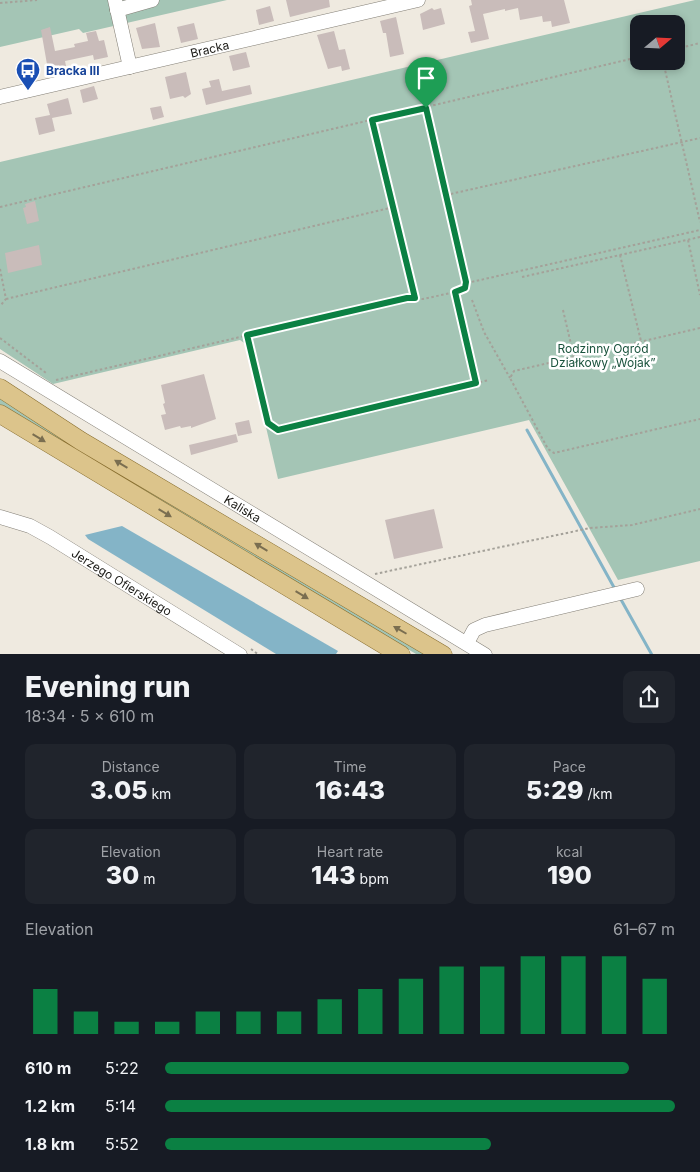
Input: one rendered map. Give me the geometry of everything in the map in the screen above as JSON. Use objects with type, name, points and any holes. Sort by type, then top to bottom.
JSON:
[{"type":"main road","name":"Kaliska","points":[[0,388],[74,436],[443,654]]},
{"type":"main road","points":[[0,414],[401,654]]},
{"type":"street","points":[[130,67],[116,5],[152,0]]},
{"type":"street","name":"Bracka","points":[[0,97],[418,0]]},
{"type":"street","name":"Kaliska","points":[[0,362],[485,654]]},
{"type":"street","name":"Jerzego Ofierskiego","points":[[0,517],[30,526],[50,537],[240,654]]},
{"type":"street","points":[[467,644],[474,630],[485,625],[637,589]]},
{"type":"path","points":[[0,3],[37,0]]},
{"type":"path","points":[[685,46],[700,43]]},
{"type":"path","points":[[0,207],[630,59]]},
{"type":"path","points":[[665,70],[700,222]]},
{"type":"path","points":[[54,380],[407,298],[423,299],[465,288],[466,282],[426,108]]},
{"type":"path","points":[[372,120],[415,298]]},
{"type":"path","points":[[446,196],[700,138]]},
{"type":"path","points":[[0,306],[6,299],[394,207]]},
{"type":"path","points":[[466,282],[700,230]]},
{"type":"path","points":[[522,278],[700,238]]},
{"type":"path","points":[[688,240],[700,295]]},
{"type":"path","points":[[620,255],[641,342]]},
{"type":"path","points":[[0,269],[6,299]]},
{"type":"path","points":[[455,292],[476,383]]},
{"type":"path","points":[[472,300],[484,332],[548,450],[554,453],[700,419]]},
{"type":"path","points":[[563,310],[574,356]]},
{"type":"path","points":[[510,378],[514,371],[700,328]]},
{"type":"path","points":[[247,335],[268,423],[278,430],[489,380]]},
{"type":"path","points":[[0,338],[47,374]]},
{"type":"path","points":[[358,577],[590,528],[632,525],[700,509]]},
{"type":"green space","points":[[0,0],[227,0],[83,33],[79,29],[0,47]]},
{"type":"green space","name":"Rodzinny Ogród Działkowy „Wojak”","points":[[700,0],[700,561],[618,580],[529,420],[278,479],[247,345],[240,340],[53,384],[0,349],[0,162],[630,15],[630,70],[685,70],[685,15],[631,15]]},
{"type":"green space","points":[[0,396],[431,654],[416,654],[0,405]]},
{"type":"water","points":[[122,526],[338,651],[336,654],[276,654],[88,539],[85,535]]},
{"type":"building","points":[[286,0],[329,0],[330,7],[290,17]]},
{"type":"building","points":[[471,0],[564,0],[570,23],[552,27],[551,21],[543,22],[542,16],[520,20],[518,8],[505,11],[505,9],[483,14],[489,39],[471,43],[468,32],[475,31],[469,6],[472,5]]},
{"type":"building","points":[[270,6],[274,21],[259,25],[256,10]]},
{"type":"building","points":[[432,8],[434,10],[441,8],[445,24],[423,30],[420,14]]},
{"type":"building","points":[[396,17],[404,54],[390,57],[386,33],[383,33],[380,21]]},
{"type":"building","points":[[155,23],[160,47],[142,49],[136,28]]},
{"type":"building","points":[[194,23],[198,39],[181,43],[177,27]]},
{"type":"building","points":[[50,27],[55,51],[75,47],[74,44],[88,41],[86,33],[96,31],[99,41],[104,40],[108,57],[94,60],[93,55],[65,61],[66,66],[48,70],[41,30]]},
{"type":"building","points":[[334,31],[339,50],[345,49],[350,69],[342,71],[341,66],[328,69],[317,35]]},
{"type":"building","points":[[246,52],[250,67],[233,71],[229,56]]},
{"type":"building","points":[[186,72],[191,94],[185,98],[183,96],[170,99],[165,77]]},
{"type":"building","points":[[219,79],[222,91],[250,85],[252,94],[206,105],[202,89],[211,87],[209,81]]},
{"type":"building","points":[[94,86],[98,99],[83,103],[80,90]]},
{"type":"building","points":[[68,98],[72,114],[52,118],[55,131],[39,135],[35,118],[50,115],[47,104]]},
{"type":"building","points":[[161,106],[164,117],[153,120],[150,108]]},
{"type":"building","points":[[35,201],[39,221],[27,224],[23,208],[26,207],[25,204]]},
{"type":"building","points":[[39,245],[42,265],[8,273],[5,253]]},
{"type":"building","points":[[204,374],[216,419],[191,428],[191,426],[181,428],[180,426],[165,430],[161,415],[166,414],[161,385]]},
{"type":"building","points":[[249,420],[252,433],[238,436],[235,423]]},
{"type":"building","points":[[236,434],[238,442],[191,455],[189,445]]},
{"type":"building","points":[[434,509],[443,548],[394,559],[385,520]]},
{"type":"waterway","points":[[527,430],[616,591]]},
{"type":"waterway","points":[[619,596],[651,654]]},
{"type":"place","name":"Bracka III","points":[[28,91]]},
{"type":"route","points":[[426,108],[466,282],[465,288],[460,292],[455,292],[476,383],[278,430],[268,423],[247,335],[407,298],[415,298],[372,120],[426,108]]}]
